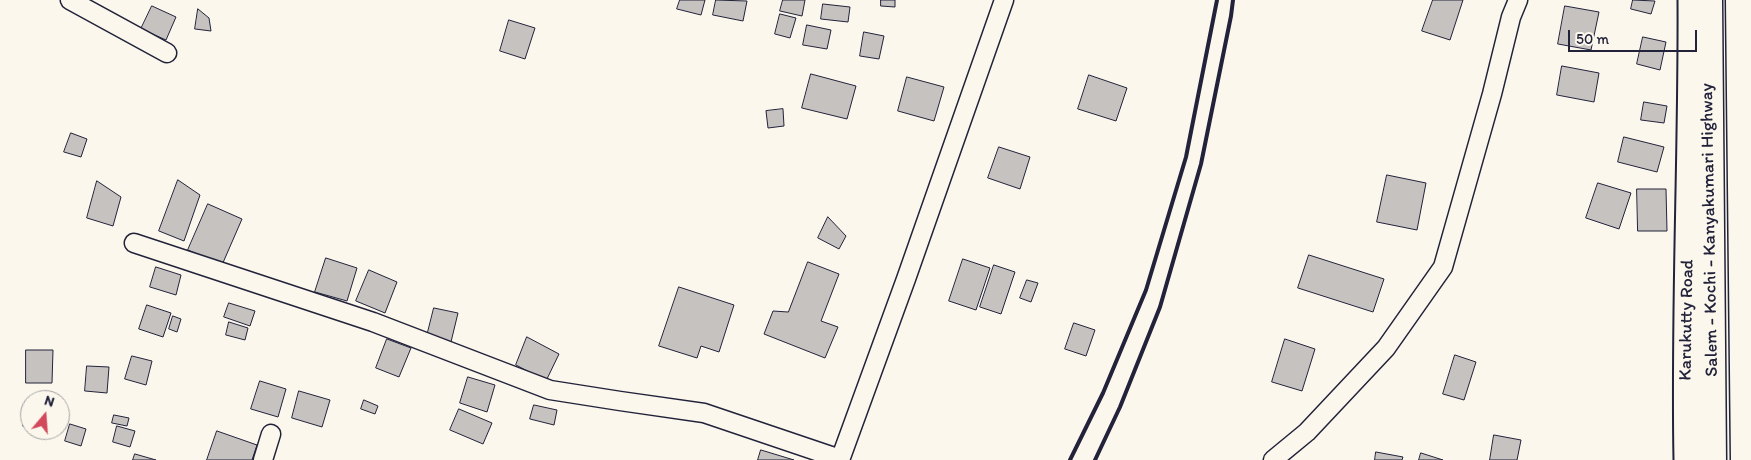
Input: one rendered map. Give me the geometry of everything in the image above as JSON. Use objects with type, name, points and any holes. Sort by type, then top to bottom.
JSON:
[{"type":"highway","name":"Salem - Kochi - Kanyakumari Highway","points":[[1708,0],[1712,460]]},
{"type":"highway","name":"Salem - Kochi - Kanyakumari Highway","points":[[1740,0],[1745,460]]},
{"type":"street","points":[[70,0],[167,53]]},
{"type":"street","points":[[134,243],[373,322],[550,390],[704,413],[840,459],[906,279],[1004,0]]},
{"type":"street","points":[[1273,460],[1307,432],[1386,348],[1442,267],[1492,94],[1511,17],[1518,0]]},
{"type":"street","name":"Karukutty Road","points":[[1687,460],[1686,332],[1691,0]]},
{"type":"street","points":[[263,460],[271,434]]},
{"type":"building","points":[[680,0],[705,0],[701,15],[677,9]]},
{"type":"building","points":[[716,0],[747,1],[743,21],[713,15]]},
{"type":"building","points":[[783,0],[805,0],[802,16],[780,11]]},
{"type":"building","points":[[881,0],[895,0],[895,7],[881,6]]},
{"type":"building","points":[[1433,0],[1463,0],[1450,40],[1422,31]]},
{"type":"building","points":[[1633,0],[1655,1],[1651,14],[1631,9]]},
{"type":"building","points":[[823,4],[850,7],[848,22],[821,19]]},
{"type":"building","points":[[152,6],[176,17],[166,40],[141,29]]},
{"type":"building","points":[[1565,6],[1599,12],[1591,50],[1558,44]]},
{"type":"building","points":[[198,9],[209,18],[211,31],[195,29]]},
{"type":"building","points":[[780,14],[796,18],[790,38],[775,34]]},
{"type":"building","points":[[509,20],[535,28],[525,59],[500,51]]},
{"type":"building","points":[[807,25],[831,30],[827,49],[803,45]]},
{"type":"building","points":[[864,32],[884,36],[879,59],[860,56]]},
{"type":"building","points":[[1643,37],[1666,42],[1660,70],[1637,64]]},
{"type":"building","points":[[1562,66],[1599,73],[1594,102],[1557,95]]},
{"type":"building","points":[[811,74],[856,86],[847,119],[802,108]]},
{"type":"building","points":[[1089,75],[1127,88],[1116,121],[1078,109]]},
{"type":"building","points":[[907,77],[944,87],[934,121],[898,111]]},
{"type":"building","points":[[1644,102],[1667,106],[1664,123],[1641,120]]},
{"type":"building","points":[[783,109],[784,126],[768,128],[766,111]]},
{"type":"building","points":[[71,133],[87,139],[81,157],[64,152]]},
{"type":"building","points":[[1624,137],[1664,147],[1657,172],[1618,162]]},
{"type":"building","points":[[999,147],[1030,157],[1020,189],[988,178]]},
{"type":"building","points":[[1387,175],[1426,183],[1417,230],[1377,222]]},
{"type":"building","points":[[178,180],[200,195],[184,241],[159,231]]},
{"type":"building","points":[[97,181],[121,197],[113,226],[87,218]]},
{"type":"building","points":[[1598,183],[1631,193],[1619,229],[1586,218]]},
{"type":"building","points":[[1637,189],[1666,189],[1667,231],[1638,231]]},
{"type":"building","points":[[208,204],[242,219],[222,265],[188,250]]},
{"type":"building","points":[[828,217],[846,236],[839,249],[818,238]]},
{"type":"building","points":[[1309,255],[1384,279],[1373,312],[1298,288]]},
{"type":"building","points":[[326,258],[357,268],[347,301],[315,292]]},
{"type":"building","points":[[963,259],[990,268],[976,310],[949,301]]},
{"type":"building","points":[[808,262],[839,274],[821,321],[838,327],[825,358],[764,334],[773,311],[788,312]]},
{"type":"building","points":[[994,265],[1015,272],[1001,314],[980,307]]},
{"type":"building","points":[[156,267],[181,275],[176,295],[150,287]]},
{"type":"building","points":[[369,270],[397,282],[385,313],[356,301]]},
{"type":"building","points":[[1027,280],[1038,283],[1031,302],[1020,298]]},
{"type":"building","points":[[679,287],[734,305],[719,352],[701,346],[697,358],[659,346]]},
{"type":"building","points":[[229,303],[255,311],[250,326],[224,317]]},
{"type":"building","points":[[147,305],[171,313],[163,337],[139,329]]},
{"type":"building","points":[[434,308],[458,313],[450,346],[426,340]]},
{"type":"building","points":[[173,316],[181,319],[177,332],[169,329]]},
{"type":"building","points":[[229,322],[248,328],[245,340],[226,335]]},
{"type":"building","points":[[1074,323],[1095,330],[1086,356],[1065,349]]},
{"type":"building","points":[[527,337],[559,354],[546,381],[516,365]]},
{"type":"building","points":[[387,339],[411,348],[399,377],[376,368]]},
{"type":"building","points":[[1285,339],[1315,349],[1302,391],[1272,382]]},
{"type":"building","points":[[26,350],[53,350],[52,383],[26,383]]},
{"type":"building","points":[[1455,355],[1476,362],[1464,400],[1443,394]]},
{"type":"building","points":[[132,356],[152,361],[146,385],[125,379]]},
{"type":"building","points":[[87,366],[109,367],[107,393],[85,391]]},
{"type":"building","points":[[468,377],[495,385],[487,412],[460,403]]},
{"type":"building","points":[[260,381],[286,389],[278,417],[251,409]]},
{"type":"building","points":[[299,391],[330,400],[322,427],[292,418]]},
{"type":"building","points":[[364,400],[378,406],[375,414],[361,409]]},
{"type":"building","points":[[534,405],[557,410],[554,425],[530,419]]},
{"type":"building","points":[[459,409],[492,423],[483,444],[450,430]]},
{"type":"building","points":[[114,415],[129,418],[127,426],[112,423]]},
{"type":"building","points":[[70,424],[86,429],[81,446],[65,441],[70,440]]},
{"type":"building","points":[[117,426],[135,431],[130,447],[113,442]]},
{"type":"building","points":[[217,431],[257,445],[252,460],[207,460]]},
{"type":"building","points":[[1494,435],[1521,440],[1517,460],[1490,460]]},
{"type":"building","points":[[761,450],[794,460],[758,460]]},
{"type":"building","points":[[1376,452],[1403,457],[1402,460],[1375,460]]},
{"type":"building","points":[[1421,453],[1443,460],[1419,460]]},
{"type":"building","points":[[135,454],[156,460],[133,460]]},
{"type":"railway","points":[[1070,460],[1103,393],[1146,290],[1186,157],[1217,0]]},
{"type":"railway","points":[[1095,460],[1120,407],[1160,307],[1201,164],[1233,0]]}]
